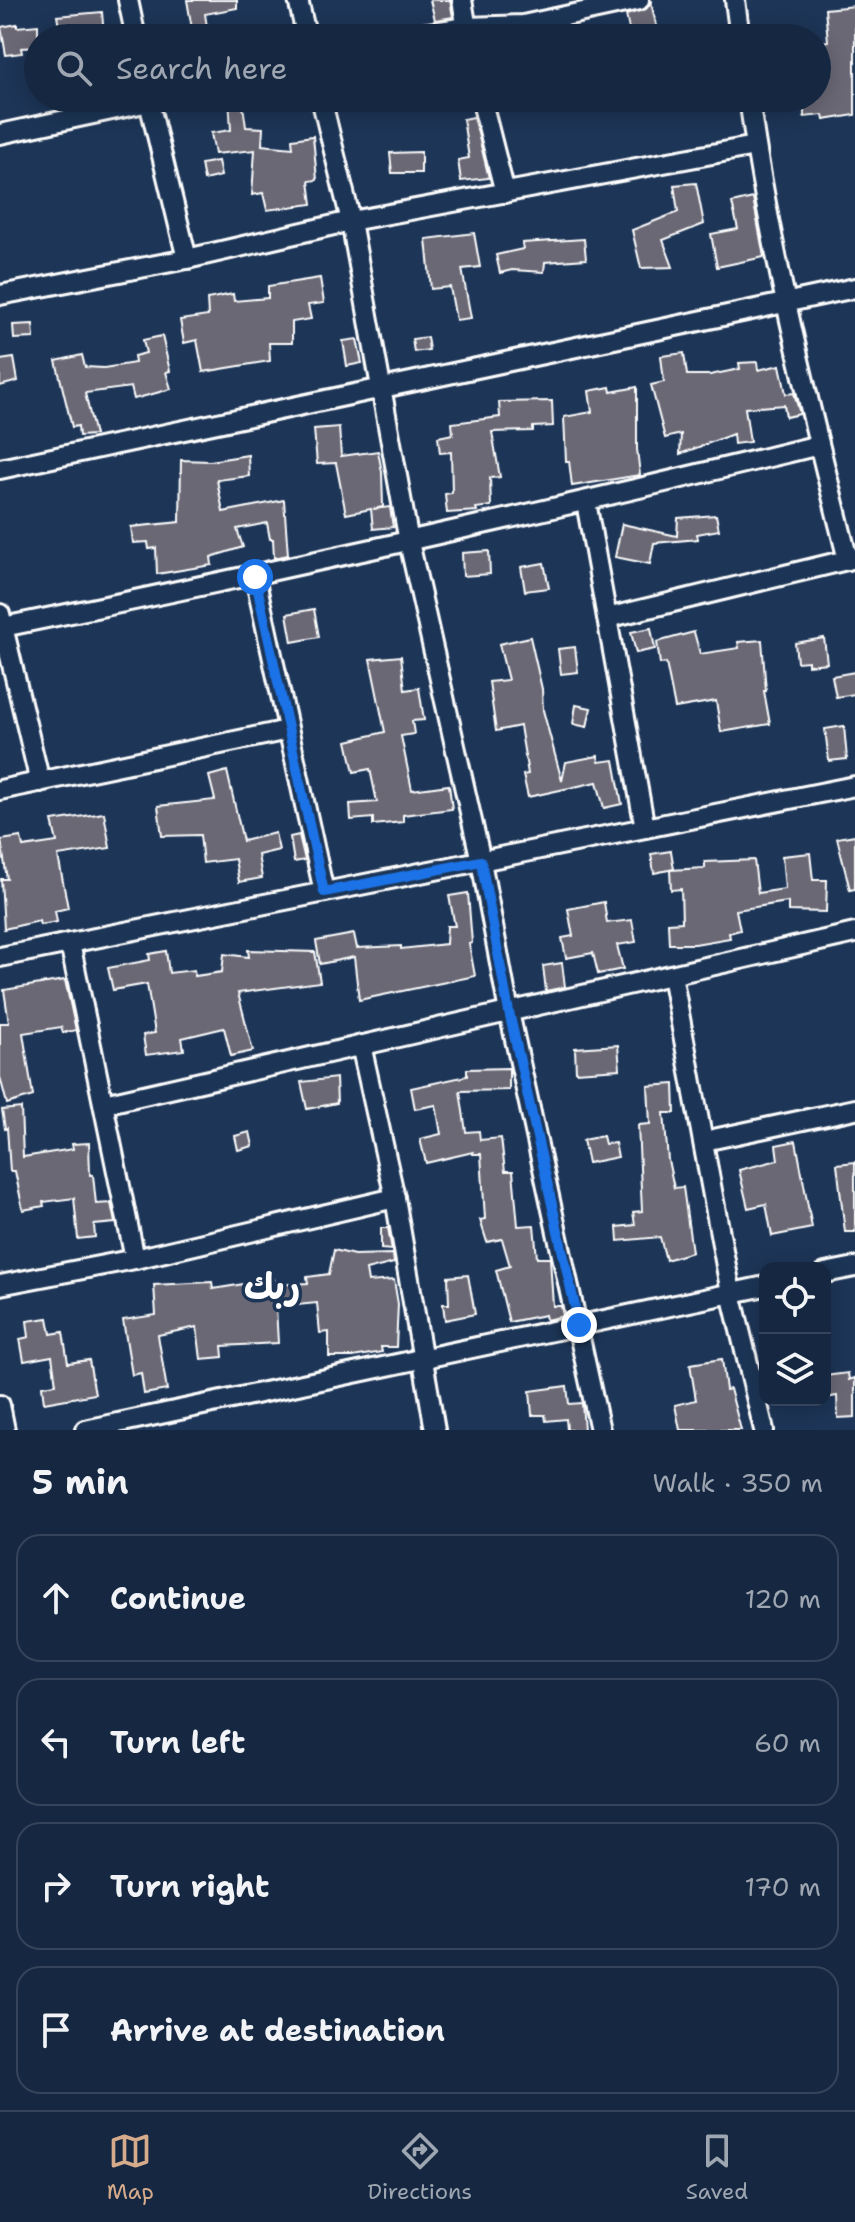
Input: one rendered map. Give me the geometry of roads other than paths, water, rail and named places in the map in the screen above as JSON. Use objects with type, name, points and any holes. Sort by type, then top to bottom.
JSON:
[{"type":"street","points":[[128,0],[133,24]]},
{"type":"street","points":[[298,0],[304,24]]},
{"type":"street","points":[[462,0],[466,24]]},
{"type":"street","points":[[528,24],[639,0]]},
{"type":"street","points":[[735,0],[738,24]]},
{"type":"street","points":[[0,132],[92,112]]},
{"type":"street","points":[[151,112],[187,259]]},
{"type":"street","points":[[324,112],[351,221],[409,542],[481,861],[509,1012],[600,1430]]},
{"type":"street","points":[[485,112],[505,193]]},
{"type":"street","points":[[607,618],[851,559],[819,445],[755,146],[751,112]]},
{"type":"street","points":[[0,295],[187,259],[351,221],[755,146]]},
{"type":"street","points":[[0,469],[855,288]]},
{"type":"street","points":[[40,782],[1,621],[255,577],[586,502],[819,445]]},
{"type":"street","points":[[586,502],[645,828]]},
{"type":"street","points":[[255,577],[324,892]]},
{"type":"street","points":[[0,790],[288,730]]},
{"type":"street","points":[[0,957],[855,786]]},
{"type":"street","points":[[104,1104],[855,933]]},
{"type":"street","points":[[70,943],[135,1259]]},
{"type":"street","points":[[672,975],[731,1293],[764,1430]]},
{"type":"street","points":[[361,1045],[395,1198],[435,1430]]},
{"type":"street","points":[[704,1141],[855,1109]]},
{"type":"street","points":[[0,1285],[135,1259],[395,1198]]},
{"type":"street","points":[[831,1272],[855,1267]]},
{"type":"street","points":[[85,1430],[759,1287]]},
{"type":"street","points":[[0,1405],[5,1430]]},
{"type":"district","name":"ربك","points":[[272,1286]]}]
